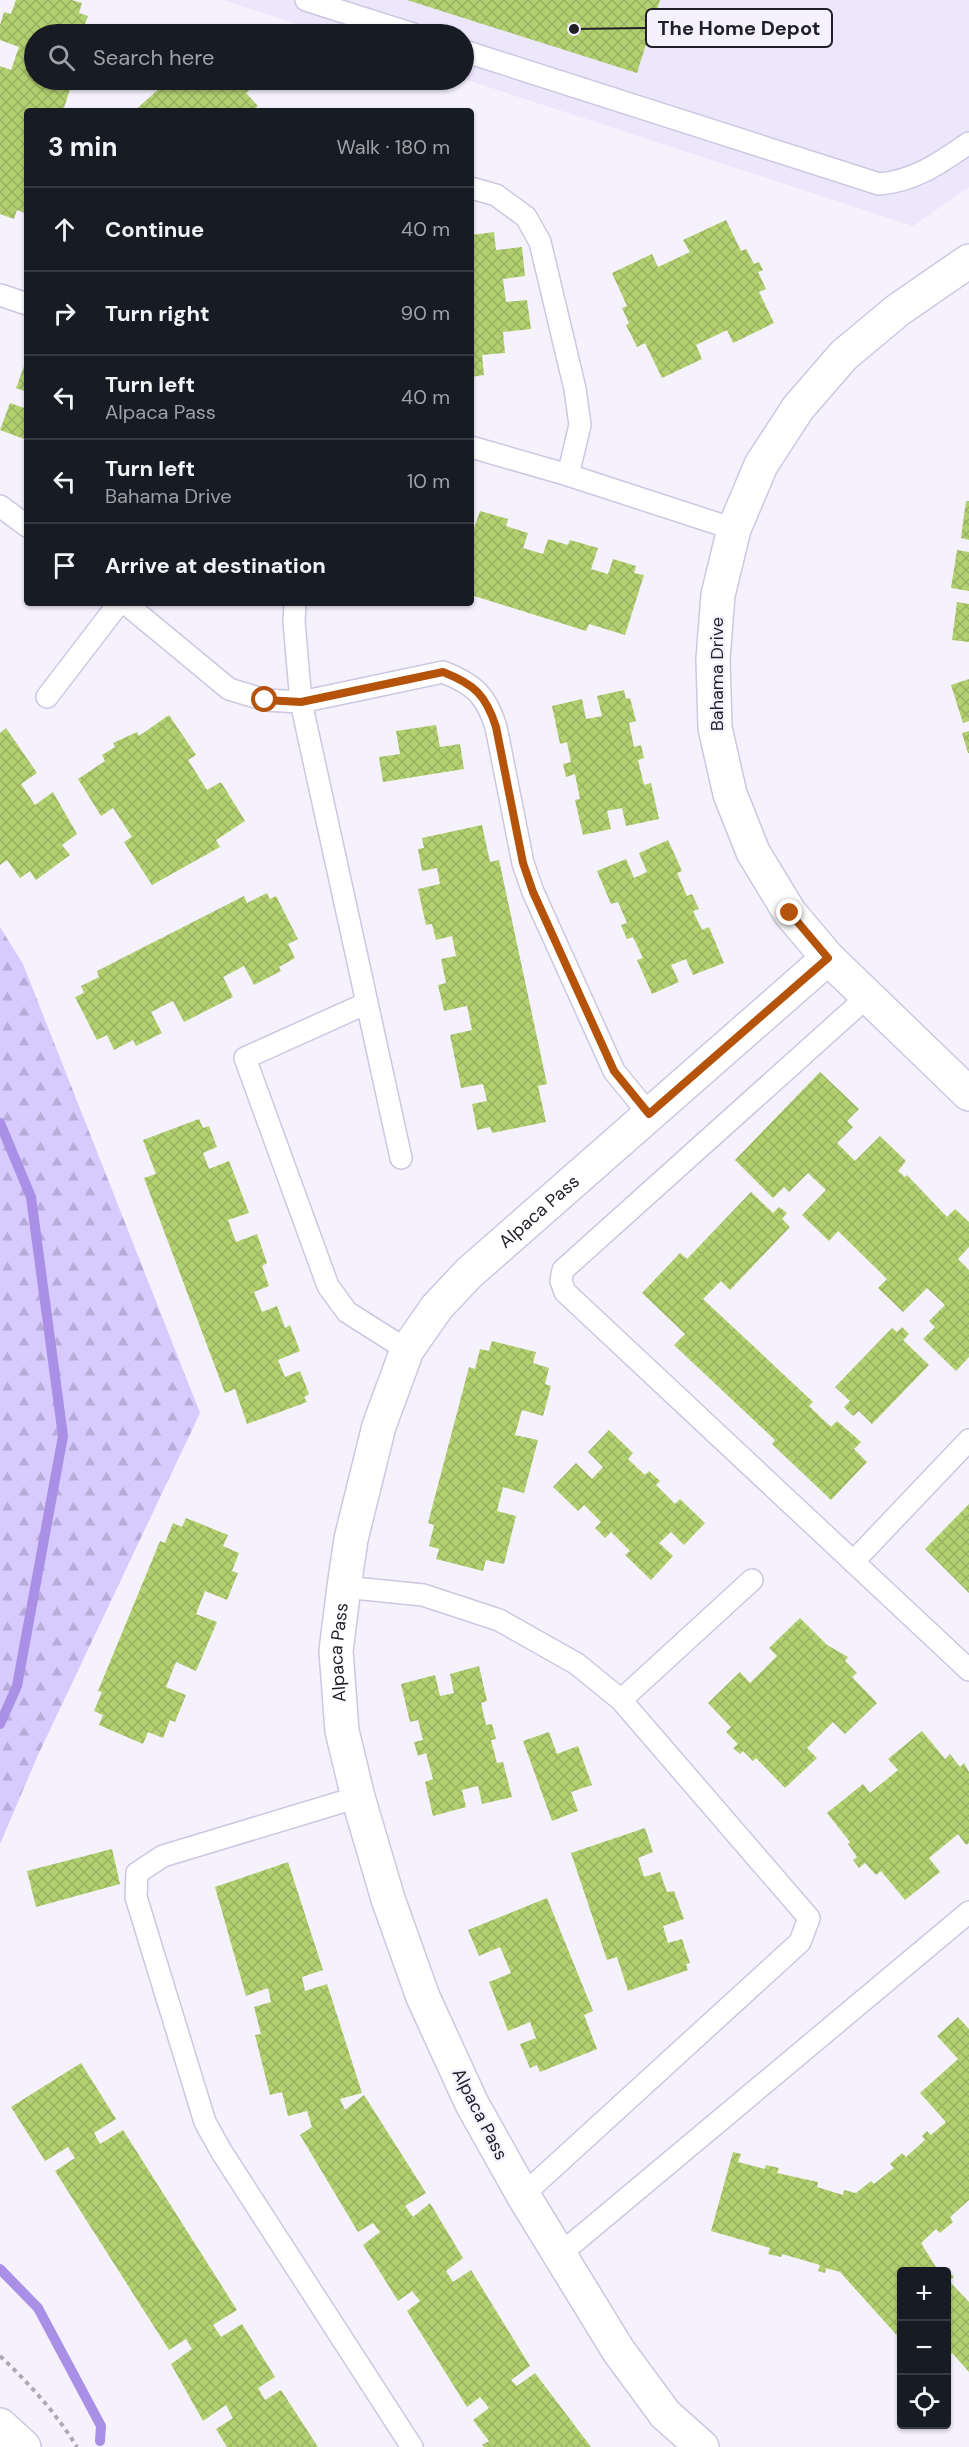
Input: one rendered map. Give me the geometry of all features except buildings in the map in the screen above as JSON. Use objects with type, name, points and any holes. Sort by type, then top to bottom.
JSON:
[{"type":"street","name":"Bahama Drive","points":[[969,261],[898,310],[844,355],[798,408],[761,465],[734,529],[718,595],[713,659],[715,728],[730,794],[753,852],[790,913],[828,958],[969,1094]]},
{"type":"street","name":"Alpaca Pass","points":[[702,2447],[665,2414],[618,2350],[523,2195],[472,2104],[423,1997],[388,1899],[358,1797],[342,1731],[336,1651],[351,1539],[379,1426],[406,1350],[437,1307],[469,1273],[828,958]]},
{"type":"street","points":[[0,2425],[24,2447]]},
{"type":"lane","points":[[306,0],[382,24]]},
{"type":"lane","points":[[474,54],[879,184],[897,182],[932,169],[969,143]]},
{"type":"lane","points":[[474,189],[496,195],[526,217],[540,242],[575,389],[580,425],[568,475]]},
{"type":"lane","points":[[0,295],[24,303]]},
{"type":"lane","points":[[474,448],[568,475],[734,529]]},
{"type":"lane","points":[[0,506],[24,524]]},
{"type":"lane","points":[[46,697],[117,606]]},
{"type":"lane","points":[[128,606],[229,689],[265,700],[301,702],[443,672],[465,681],[478,692],[491,710],[496,727],[523,863],[533,892],[614,1071],[649,1114]]},
{"type":"lane","points":[[295,606],[294,622],[301,702],[401,1158]]},
{"type":"lane","points":[[867,997],[563,1270],[561,1281],[565,1292],[969,1671]]},
{"type":"lane","points":[[368,1003],[246,1058],[328,1286],[346,1312],[406,1350]]},
{"type":"lane","points":[[853,1562],[969,1440]]},
{"type":"lane","points":[[621,1700],[752,1580]]},
{"type":"lane","points":[[344,1587],[423,1595],[499,1620],[577,1665],[621,1700],[809,1918],[800,1942],[523,2195]]},
{"type":"lane","points":[[358,1797],[163,1856],[137,1873],[136,1897],[204,2122],[412,2447]]},
{"type":"lane","points":[[559,2255],[969,1912]]},
{"type":"path","points":[[0,2356],[54,2414],[77,2447]]},
{"type":"shaded area","points":[[223,0],[969,0],[969,187],[913,226],[474,82],[474,24],[297,24]]},
{"type":"green space","points":[[0,927],[23,964],[200,1413],[38,1755],[0,1844]]},
{"type":"waterway","points":[[0,1123],[31,1197],[63,1436],[17,1686],[0,1724]]},
{"type":"waterway","points":[[0,2269],[38,2308],[101,2426],[100,2441]]},
{"type":"place","name":"The Home Depot","points":[[574,29]]},
{"type":"route","points":[[265,700],[301,702],[443,672],[465,681],[478,692],[491,710],[496,727],[523,863],[533,892],[614,1071],[649,1114],[828,958],[790,913]]}]
